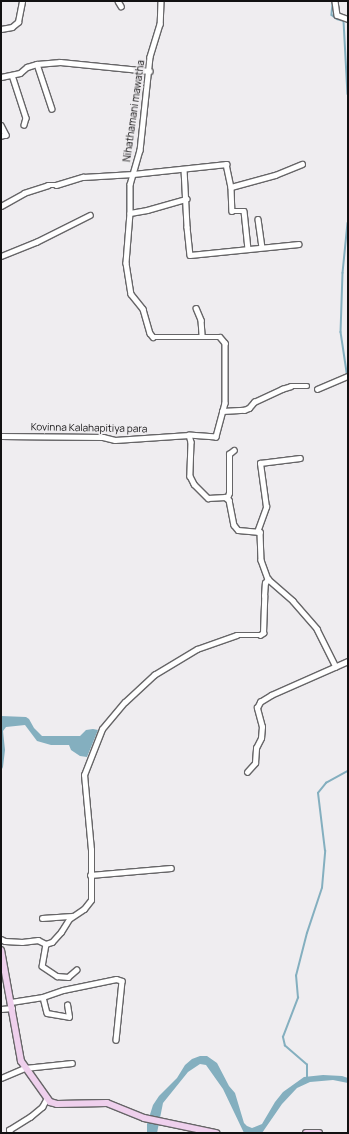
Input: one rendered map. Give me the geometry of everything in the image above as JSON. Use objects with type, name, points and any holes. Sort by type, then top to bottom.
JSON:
[{"type":"main road","points":[[1,950],[21,1061],[50,1102],[58,1104],[107,1103],[144,1118],[216,1133]]},
{"type":"main road","points":[[306,1133],[318,1133]]},
{"type":"street","points":[[1,29],[12,26],[18,22],[22,1]]},
{"type":"street","name":"Nihathamani mawatha","points":[[161,1],[159,31],[150,57],[150,71],[140,150],[130,184],[130,213],[126,263],[131,294],[143,309],[150,333],[153,337],[202,336],[220,338],[225,343],[226,386],[219,428]]},
{"type":"street","points":[[335,1],[337,14],[348,18]]},
{"type":"street","points":[[1,77],[20,73],[37,64],[60,62],[150,71]]},
{"type":"street","points":[[37,64],[52,109]]},
{"type":"street","points":[[12,75],[26,118],[24,125]]},
{"type":"street","points":[[1,125],[6,135],[2,136]]},
{"type":"street","points":[[1,206],[24,193],[48,185],[56,185],[83,177],[133,174],[226,164],[231,187],[232,211],[244,211],[248,249]]},
{"type":"street","points":[[231,187],[275,175],[302,164]]},
{"type":"street","points":[[184,169],[190,255],[298,244]]},
{"type":"street","points":[[130,213],[186,200]]},
{"type":"street","points":[[1,256],[36,242],[90,215]]},
{"type":"street","points":[[258,219],[262,247]]},
{"type":"street","points":[[196,308],[201,320],[202,336]]},
{"type":"street","points":[[317,389],[346,377]]},
{"type":"street","points":[[222,411],[244,410],[249,408],[254,402],[282,389],[291,386],[307,386]]},
{"type":"street","name":"Kovinna Kalahapitiya para","points":[[1,436],[103,437],[114,440],[189,435],[216,437],[219,428]]},
{"type":"street","points":[[189,435],[191,442],[190,476],[194,484],[208,498],[227,498]]},
{"type":"street","points":[[234,450],[229,454],[229,493],[227,498],[229,500],[234,525],[238,530],[260,532],[261,560],[268,579],[293,601],[317,629],[336,667]]},
{"type":"street","points":[[257,532],[266,507],[260,463],[300,458]]},
{"type":"street","points":[[1,938],[5,941],[22,942],[38,940],[46,944],[52,942],[61,932],[69,919],[84,909],[91,900],[91,850],[84,775],[102,729],[125,702],[154,675],[197,649],[237,635],[260,635],[263,633],[265,583],[268,579]]},
{"type":"street","points":[[247,772],[255,762],[256,748],[261,738],[262,727],[257,708],[260,702],[271,695],[348,661]]},
{"type":"street","points":[[90,875],[171,868]]},
{"type":"street","points":[[42,918],[74,916]]},
{"type":"street","points":[[46,944],[42,966],[57,976],[68,977],[76,970]]},
{"type":"street","points":[[1,1009],[63,990],[116,979],[122,981],[116,1040]]},
{"type":"street","points":[[43,997],[46,1013],[69,1017],[67,1005]]},
{"type":"street","points":[[1,1078],[25,1068],[72,1063]]},
{"type":"street","points":[[10,1133],[9,1130],[30,1117],[42,1106],[47,1098]]},
{"type":"water","points":[[1,716],[26,717],[42,736],[80,736],[86,730],[98,730],[87,757],[80,756],[71,750],[69,745],[51,745],[37,741],[25,725],[6,727],[3,731],[5,750],[3,767],[1,771]]},
{"type":"water","points":[[200,1056],[207,1056],[217,1063],[229,1086],[235,1093],[244,1123],[252,1128],[262,1124],[275,1102],[283,1092],[304,1077],[323,1075],[342,1076],[348,1078],[348,1083],[333,1080],[310,1082],[297,1088],[282,1104],[262,1133],[244,1133],[223,1089],[206,1065],[200,1064],[188,1072],[163,1103],[157,1133],[147,1133],[147,1124],[153,1105],[159,1096],[177,1078],[185,1065],[192,1059]]},
{"type":"waterway","points":[[333,3],[332,15],[337,19],[344,21],[348,94]]},
{"type":"waterway","points":[[348,223],[343,273],[341,332],[348,379]]},
{"type":"waterway","points":[[307,1078],[307,1065],[285,1046],[283,1037],[298,998],[296,976],[307,933],[322,888],[325,851],[318,793],[326,783],[348,771]]}]
